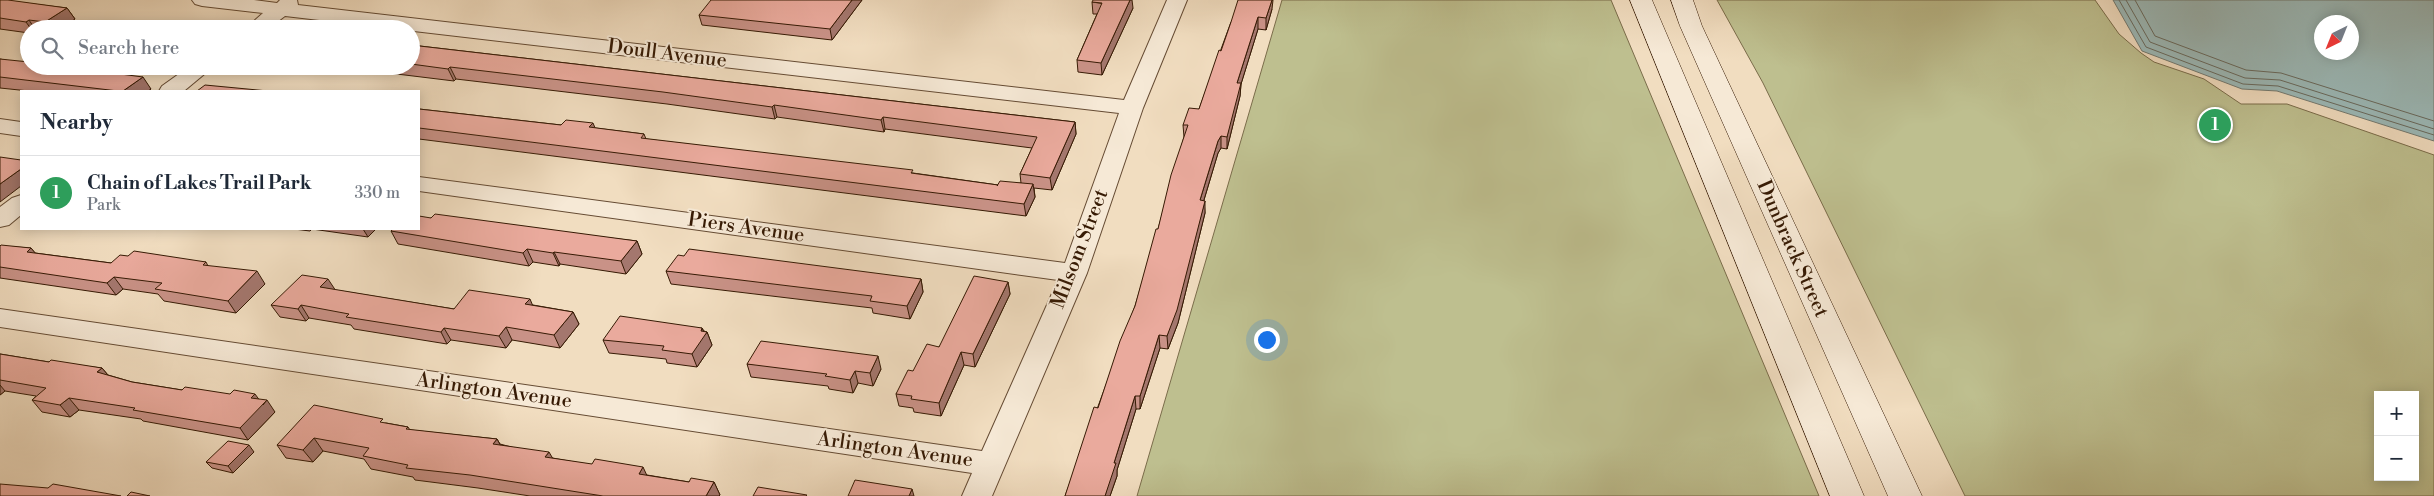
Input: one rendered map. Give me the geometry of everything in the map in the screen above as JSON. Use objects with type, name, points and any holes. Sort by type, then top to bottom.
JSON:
[{"type":"main road","points":[[1641,0],[1847,496]]},
{"type":"main road","name":"Dunbrack Street","points":[[1682,0],[1691,26],[1905,496]]},
{"type":"street","name":"Doull Avenue","points":[[202,0],[288,4],[418,20]]},
{"type":"street","name":"Milsom Street","points":[[976,496],[1074,273],[1132,108],[1177,0]]},
{"type":"street","points":[[267,20],[288,4]]},
{"type":"street","name":"Doull Avenue","points":[[420,20],[1132,108]]},
{"type":"street","points":[[171,90],[192,75]]},
{"type":"street","points":[[0,126],[20,129]]},
{"type":"street","name":"Piers Avenue","points":[[420,184],[1074,273]]},
{"type":"street","points":[[0,220],[20,204]]},
{"type":"street","name":"Arlington Avenue","points":[[0,318],[989,464]]},
{"type":"green space","points":[[1282,0],[1611,0],[1819,496],[1137,496]]},
{"type":"green space","points":[[1717,0],[2095,0],[2119,34],[2141,53],[2154,62],[2204,79],[2241,104],[2287,104],[2434,155],[2434,496],[1965,496],[1763,83]]},
{"type":"water","points":[[2113,0],[2434,0],[2434,141],[2277,91],[2242,89],[2142,51]]},
{"type":"building","points":[[0,0],[67,8],[48,20],[20,21],[0,18]]},
{"type":"building","points":[[711,0],[852,0],[830,29],[699,15]]},
{"type":"building","points":[[1093,0],[1130,0],[1101,63],[1077,60],[1102,3],[1092,2]]},
{"type":"building","points":[[1238,0],[1272,0],[1266,18],[1258,17],[1237,83],[1241,83],[1227,137],[1221,136],[1218,141],[1200,200],[1205,201],[1177,310],[1167,336],[1159,335],[1140,396],[1135,396],[1105,496],[1065,496],[1094,407],[1098,408],[1120,341],[1135,306],[1156,229],[1158,229],[1171,175],[1188,125],[1183,125],[1189,108],[1199,109]]},
{"type":"building","points":[[420,46],[1075,122],[1050,178],[1020,174],[1037,137],[883,117],[881,120],[774,105],[772,107],[450,67],[448,69],[420,65]]},
{"type":"building","points":[[0,59],[20,61],[20,75],[128,75],[143,77],[124,90],[110,90],[0,77]]},
{"type":"building","points":[[205,85],[258,90],[198,90]]},
{"type":"building","points":[[420,109],[561,125],[566,120],[593,123],[589,127],[644,134],[641,138],[913,170],[911,173],[998,185],[1000,181],[1033,184],[1024,204],[420,128]]},
{"type":"building","points":[[0,157],[20,160],[20,170],[0,184]]},
{"type":"building","points":[[435,214],[637,241],[621,261],[527,249],[523,253],[391,231],[420,230],[420,216],[431,218]]},
{"type":"building","points":[[1,245],[31,248],[27,252],[111,263],[120,255],[128,256],[134,251],[206,262],[203,265],[257,271],[228,301],[155,289],[162,283],[114,277],[107,283],[0,267]]},
{"type":"building","points":[[689,249],[921,279],[907,306],[870,301],[872,296],[666,271],[678,255],[684,256]]},
{"type":"building","points":[[302,275],[328,279],[320,287],[454,309],[469,290],[530,299],[525,304],[573,312],[554,335],[506,327],[499,336],[444,328],[441,332],[346,317],[349,314],[301,305],[298,309],[271,305]]},
{"type":"building","points":[[974,276],[1008,282],[973,354],[961,352],[939,403],[911,399],[912,396],[896,394],[908,370],[913,371],[927,344],[939,347]]},
{"type":"building","points":[[620,316],[702,328],[701,331],[707,332],[692,354],[662,350],[664,346],[603,340]]},
{"type":"building","points":[[761,341],[878,356],[870,373],[855,371],[850,380],[825,376],[827,374],[747,364]]},
{"type":"building","points":[[0,354],[102,368],[97,372],[132,382],[182,390],[185,387],[230,394],[234,390],[255,394],[251,398],[267,400],[240,428],[133,410],[135,408],[69,398],[60,405],[32,400],[46,388],[0,380]]},
{"type":"building","points":[[314,405],[383,419],[380,422],[408,427],[406,429],[497,439],[493,444],[549,452],[545,457],[592,464],[595,459],[643,467],[639,474],[689,482],[691,478],[714,482],[706,496],[603,496],[470,475],[406,468],[408,465],[363,456],[369,448],[314,438],[303,450],[277,445]]},
{"type":"building","points":[[228,441],[249,445],[228,466],[206,462]]},
{"type":"building","points":[[855,480],[912,489],[909,496],[848,496]]},
{"type":"building","points":[[0,484],[48,488],[53,484],[121,496],[0,496]]},
{"type":"building","points":[[758,487],[807,495],[753,496]]},
{"type":"building","points":[[131,492],[150,496],[127,496]]},
{"type":"place","name":"Chain of Lakes Trail Park","points":[[2215,125]]}]
